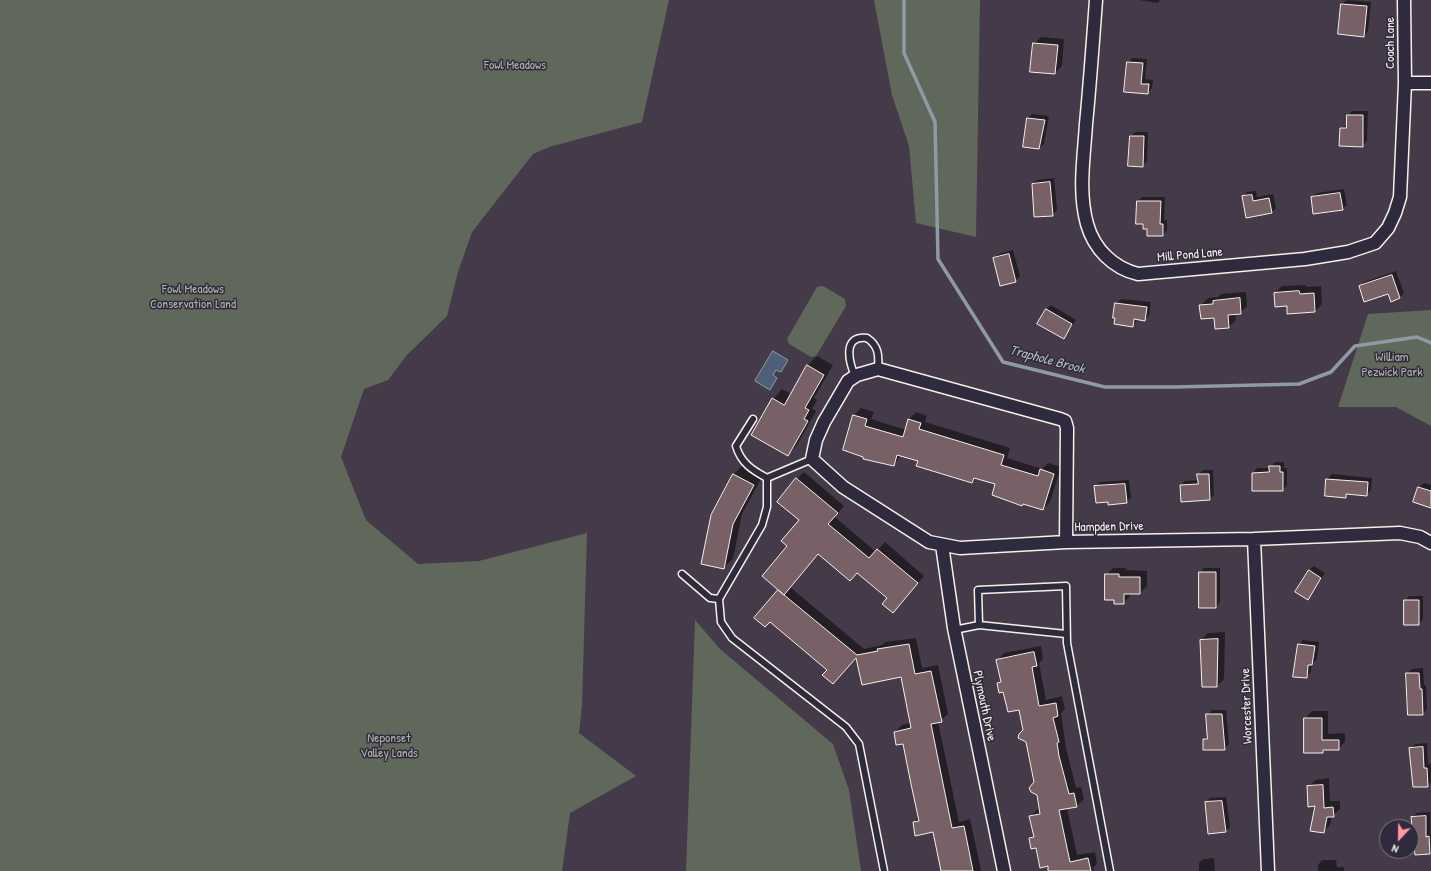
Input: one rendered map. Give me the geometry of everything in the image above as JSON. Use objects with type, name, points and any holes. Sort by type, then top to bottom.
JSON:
[{"type":"street","name":"Mill Pond Lane","points":[[1096,0],[1082,189],[1087,224],[1096,246],[1109,260],[1125,271],[1138,274],[1305,259],[1348,252],[1375,243],[1388,228],[1400,197],[1405,83]]},
{"type":"street","name":"Coach Lane","points":[[1404,0],[1405,83],[1431,83]]},
{"type":"street","points":[[812,459],[816,440],[824,422],[848,381],[855,376],[878,369],[1065,421],[1067,428],[1066,542]]},
{"type":"street","name":"Hampden Drive","points":[[812,459],[843,487],[929,542],[960,548],[1066,542],[1254,539],[1400,533],[1420,537],[1431,543]]},
{"type":"street","name":"Worcester Drive","points":[[1254,539],[1268,871]]},
{"type":"street","name":"Plymouth Drive","points":[[942,545],[954,630],[1004,871]]},
{"type":"lane","points":[[855,376],[851,368],[848,351],[850,346],[858,339],[867,338],[876,346],[879,360],[878,369]]},
{"type":"lane","points":[[753,419],[736,446],[740,457],[752,471],[767,478],[812,459]]},
{"type":"lane","points":[[767,478],[768,507],[762,525],[719,599],[721,622],[732,638],[846,727],[859,744],[884,871]]},
{"type":"lane","points":[[682,574],[710,598],[719,599]]},
{"type":"lane","points":[[979,625],[978,590],[1066,586],[1066,634],[1110,871]]},
{"type":"lane","points":[[954,630],[979,625],[1066,634]]},
{"type":"green space","name":"Fowl Meadows Conservation Land","points":[[0,0],[669,0],[642,122],[549,147],[533,154],[472,232],[458,272],[447,316],[407,355],[388,380],[364,389],[341,457],[366,520],[418,564],[479,561],[587,533],[582,705],[579,733],[636,776],[570,813],[562,871],[0,871]]},
{"type":"green space","points":[[874,0],[980,0],[976,237],[916,223],[909,146],[892,95]]},
{"type":"green space","points":[[823,286],[845,299],[846,306],[816,356],[811,357],[789,344],[787,339],[817,287]]},
{"type":"green space","name":"William Pezwick Park","points":[[1431,310],[1431,426],[1396,407],[1338,407],[1368,314]]},
{"type":"green space","points":[[695,620],[720,649],[833,744],[849,790],[861,871],[686,871]]},
{"type":"water","points":[[773,351],[788,360],[781,372],[776,370],[773,375],[777,378],[770,390],[755,381]]},
{"type":"building","points":[[1341,4],[1367,6],[1364,37],[1338,34]]},
{"type":"building","points":[[1033,43],[1058,45],[1055,74],[1030,72]]},
{"type":"building","points":[[1127,62],[1143,63],[1141,84],[1149,84],[1148,94],[1124,92]]},
{"type":"building","points":[[1347,115],[1363,115],[1363,147],[1339,146],[1340,128],[1346,128]]},
{"type":"building","points":[[1027,118],[1045,120],[1039,149],[1023,147]]},
{"type":"building","points":[[1130,136],[1144,136],[1143,167],[1128,166]]},
{"type":"building","points":[[1050,182],[1053,216],[1034,217],[1032,184]]},
{"type":"building","points":[[1340,193],[1343,210],[1313,214],[1311,197]]},
{"type":"building","points":[[1252,195],[1253,201],[1269,198],[1272,213],[1246,218],[1242,196]]},
{"type":"building","points":[[1137,201],[1161,201],[1160,224],[1163,224],[1163,236],[1147,236],[1147,229],[1143,229],[1143,224],[1136,224]]},
{"type":"building","points":[[1009,254],[1016,282],[1000,286],[993,258]]},
{"type":"building","points":[[1392,275],[1400,298],[1391,302],[1388,294],[1364,302],[1359,286]]},
{"type":"building","points":[[1299,291],[1300,294],[1314,293],[1315,312],[1287,314],[1287,306],[1275,307],[1274,293]]},
{"type":"building","points":[[1240,298],[1241,314],[1228,315],[1229,328],[1215,329],[1214,318],[1201,319],[1199,305],[1213,304],[1213,301]]},
{"type":"building","points":[[1115,303],[1147,307],[1145,321],[1134,319],[1133,327],[1114,324],[1115,318],[1113,318]]},
{"type":"building","points":[[1046,309],[1072,324],[1064,339],[1037,324]]},
{"type":"building","points":[[807,365],[824,375],[805,408],[809,410],[804,419],[808,421],[788,456],[751,435],[772,398],[784,405]]},
{"type":"building","points":[[853,415],[867,419],[865,426],[903,437],[908,419],[921,423],[919,429],[1004,455],[1001,465],[1038,476],[1040,469],[1054,474],[1043,510],[1023,504],[1022,506],[992,495],[995,484],[974,478],[972,483],[916,466],[918,461],[897,455],[894,466],[863,459],[863,457],[843,450]]},
{"type":"building","points":[[1269,466],[1280,466],[1280,472],[1283,472],[1283,491],[1252,491],[1252,473],[1269,472]]},
{"type":"building","points":[[733,474],[754,485],[733,524],[724,569],[701,564],[711,515]]},
{"type":"building","points":[[1197,474],[1209,474],[1210,500],[1181,502],[1180,485],[1198,484]]},
{"type":"building","points":[[796,478],[838,513],[828,524],[869,558],[877,549],[918,583],[893,613],[882,604],[887,598],[857,573],[850,581],[818,554],[784,595],[762,576],[787,546],[781,541],[799,520],[777,502]]},
{"type":"building","points":[[1326,479],[1368,482],[1367,496],[1346,494],[1346,498],[1325,496]]},
{"type":"building","points":[[1125,484],[1127,503],[1108,505],[1108,502],[1096,503],[1094,486]]},
{"type":"building","points":[[1418,487],[1431,491],[1431,508],[1413,502]]},
{"type":"building","points":[[1309,570],[1321,578],[1308,600],[1295,592]]},
{"type":"building","points":[[1199,572],[1216,572],[1216,608],[1199,608]]},
{"type":"building","points":[[1105,574],[1119,574],[1119,577],[1140,577],[1140,594],[1124,594],[1124,604],[1114,604],[1114,600],[1105,600]]},
{"type":"building","points":[[778,590],[857,655],[878,651],[877,649],[909,644],[915,674],[931,671],[942,722],[931,724],[952,828],[964,826],[973,871],[941,871],[933,832],[915,836],[913,822],[919,821],[903,744],[896,745],[894,732],[911,728],[901,677],[862,685],[856,658],[833,684],[822,675],[827,670],[770,622],[765,627],[754,618]]},
{"type":"building","points":[[1404,600],[1419,600],[1419,625],[1404,625]]},
{"type":"building","points":[[1218,639],[1217,687],[1202,687],[1200,640]]},
{"type":"building","points":[[1298,644],[1315,646],[1312,665],[1308,665],[1307,678],[1293,677]]},
{"type":"building","points":[[1034,652],[1037,666],[1032,667],[1039,706],[1056,703],[1058,716],[1053,718],[1059,742],[1057,743],[1059,756],[1069,794],[1074,793],[1077,807],[1059,810],[1070,862],[1088,858],[1091,871],[1048,871],[1048,866],[1040,868],[1036,848],[1031,849],[1029,838],[1034,837],[1029,816],[1040,814],[1037,795],[1031,792],[1029,788],[1034,782],[1026,742],[1018,738],[1019,734],[1023,730],[1019,710],[1008,712],[1003,692],[999,693],[997,683],[1001,682],[996,660]]},
{"type":"building","points":[[1406,673],[1419,673],[1420,689],[1422,689],[1423,715],[1408,715]]},
{"type":"building","points":[[1206,714],[1222,714],[1225,750],[1203,750],[1203,739],[1207,739]]},
{"type":"building","points":[[1304,718],[1322,718],[1322,740],[1339,740],[1339,750],[1323,750],[1323,753],[1304,753]]},
{"type":"building","points":[[1423,747],[1424,768],[1427,768],[1428,787],[1413,787],[1409,748]]},
{"type":"building","points":[[1323,785],[1324,808],[1333,807],[1334,817],[1327,817],[1324,833],[1310,831],[1315,806],[1308,807],[1307,786]]},
{"type":"building","points":[[1222,801],[1226,832],[1208,834],[1205,802]]},
{"type":"building","points":[[1426,816],[1426,837],[1429,836],[1430,854],[1419,855],[1419,819],[1411,819],[1411,817]]},
{"type":"waterway","name":"Traphole Brook","points":[[904,0],[904,53],[935,122],[938,259],[1003,362],[1105,387],[1299,384],[1331,372],[1355,346],[1417,337],[1431,343]]},
{"type":"park label","name":"Fowl Meadows","points":[[515,66]]},
{"type":"park label","name":"Neponset Valley Lands","points":[[389,746]]}]
